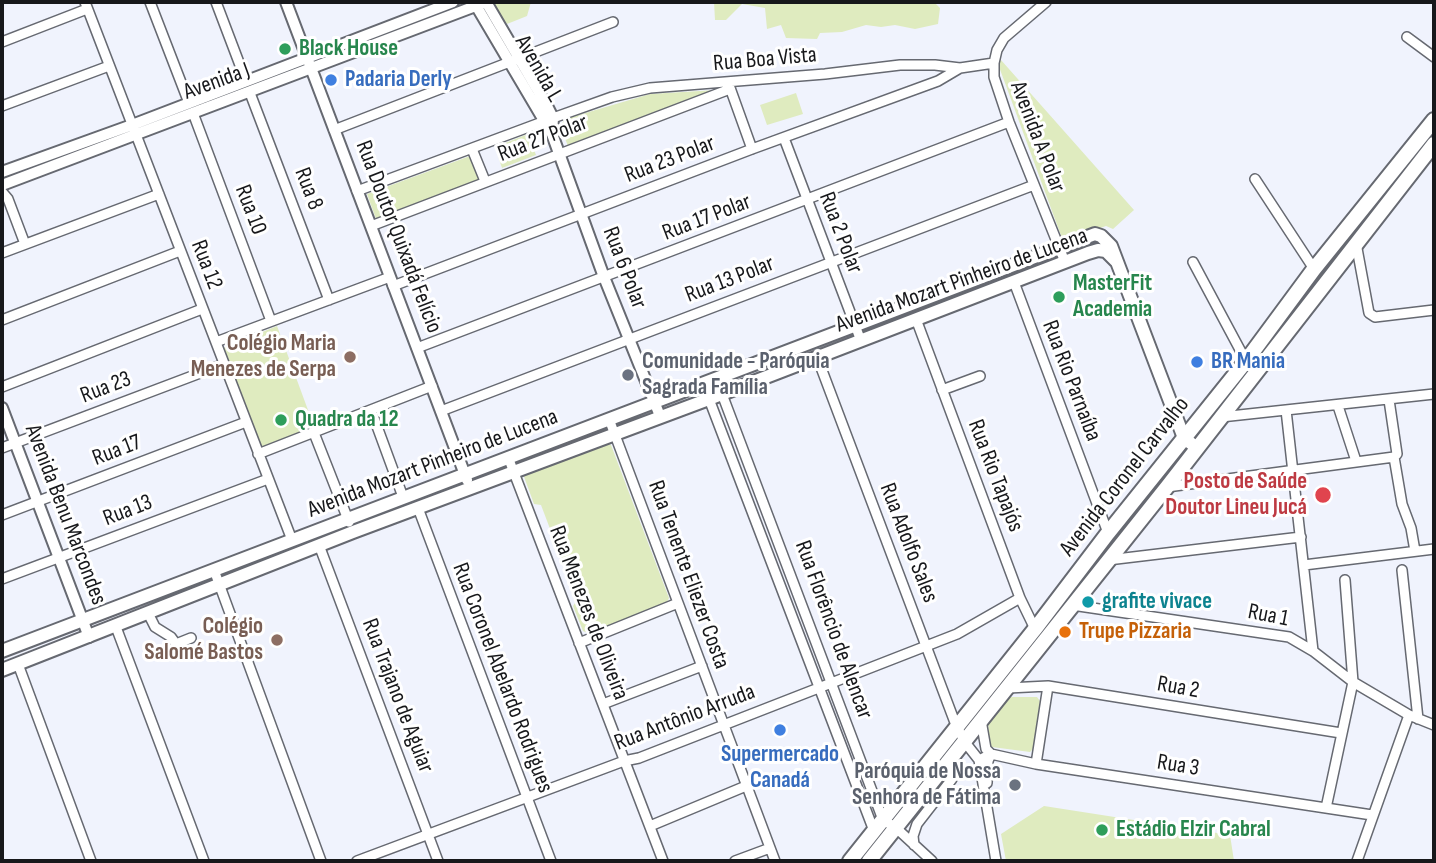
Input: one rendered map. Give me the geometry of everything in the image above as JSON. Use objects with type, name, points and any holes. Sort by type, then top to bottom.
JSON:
[{"type":"main road","name":"Avenida Coronel Carvalho","points":[[850,861],[953,755],[1167,487],[1220,417],[1314,269],[1434,120]]},
{"type":"main road","name":"Avenida Coronel Carvalho","points":[[869,861],[884,826],[957,727],[1108,533],[1184,438],[1251,366],[1356,243],[1434,144]]},
{"type":"main road","name":"Avenida Mozart Pinheiro de Lucena","points":[[2,650],[1095,234],[1111,246],[1118,263]]},
{"type":"main road","name":"Avenida Mozart Pinheiro de Lucena","points":[[2,670],[319,545],[1065,262],[1098,250],[1106,251],[1118,263]]},
{"type":"main road","points":[[1118,263],[1184,438],[1196,448]]},
{"type":"street","name":"Rua 10","points":[[150,2],[271,321]]},
{"type":"street","name":"Rua 8","points":[[216,2],[329,300]]},
{"type":"street","name":"Rua Doutor Quixadá Felício","points":[[286,2],[470,488]]},
{"type":"street","name":"Avenida J","points":[[309,64],[453,2]]},
{"type":"street","name":"Avenida A Polar","points":[[1046,2],[1004,38],[994,63],[996,86],[1065,262]]},
{"type":"street","name":"Avenida J","points":[[2,185],[191,108],[481,3]]},
{"type":"street","name":"Avenida L","points":[[481,3],[548,119]]},
{"type":"street","points":[[2,42],[86,5]]},
{"type":"street","name":"Rua 12","points":[[86,5],[292,540]]},
{"type":"street","points":[[334,130],[613,22]]},
{"type":"street","points":[[1407,37],[1434,57]]},
{"type":"street","name":"Rua Boa Vista","points":[[358,191],[548,119],[612,97],[650,88],[729,86],[900,65],[960,68],[994,63]]},
{"type":"street","points":[[2,107],[109,66]]},
{"type":"street","name":"Rua 23 Polar","points":[[216,342],[329,300],[581,216],[752,149],[939,81],[960,68]]},
{"type":"street","points":[[729,86],[752,149]]},
{"type":"street","name":"Rua 27 Polar","points":[[371,226],[729,86]]},
{"type":"street","name":"Rua 6 Polar","points":[[548,119],[604,277],[660,416]]},
{"type":"street","name":"Rua 17 Polar","points":[[417,348],[1009,122]]},
{"type":"street","name":"Avenida J","points":[[2,172],[134,130]]},
{"type":"street","name":"Rua 2 Polar","points":[[784,138],[861,341]]},
{"type":"street","points":[[472,149],[485,181]]},
{"type":"street","points":[[1255,179],[1314,269]]},
{"type":"street","name":"Rua 13 Polar","points":[[441,411],[1034,184]]},
{"type":"street","points":[[2,192],[8,199],[25,244]]},
{"type":"street","points":[[2,253],[159,194]]},
{"type":"street","points":[[1356,243],[1369,313],[1375,317],[1434,310]]},
{"type":"street","points":[[2,320],[180,251]]},
{"type":"street","points":[[1193,262],[1251,366]]},
{"type":"street","name":"Rua Rio Parnaíba","points":[[1014,282],[1108,533]]},
{"type":"street","points":[[2,387],[202,309]]},
{"type":"street","name":"Rua Rio Tapajós","points":[[916,320],[1020,598],[1042,644]]},
{"type":"street","name":"Rua Adolfo Sales","points":[[817,357],[957,727],[979,760]]},
{"type":"street","name":"Rua 23","points":[[2,448],[224,364]]},
{"type":"street","points":[[942,390],[980,376]]},
{"type":"street","points":[[258,454],[432,386]]},
{"type":"street","name":"Rua Florêncio de Alencar","points":[[722,394],[884,826]]},
{"type":"street","points":[[1220,417],[1434,394]]},
{"type":"street","name":"Rua Florêncio de Alencar","points":[[709,399],[820,688],[884,826],[914,845],[932,861]]},
{"type":"street","points":[[1389,400],[1397,454],[1394,457],[1402,503],[1411,527],[1415,551]]},
{"type":"street","points":[[1338,406],[1356,461]]},
{"type":"street","name":"Avenida Benu Marcondes","points":[[2,408],[89,637]]},
{"type":"street","points":[[371,410],[403,497]]},
{"type":"street","points":[[1286,410],[1313,651]]},
{"type":"street","name":"Rua Tenente Eliezer Costa","points":[[609,419],[775,861]]},
{"type":"street","name":"Rua 17","points":[[2,516],[246,422]]},
{"type":"street","points":[[314,433],[353,532]]},
{"type":"street","name":"Rua Menezes de Oliveira","points":[[508,457],[663,861]]},
{"type":"street","points":[[1167,487],[1394,457]]},
{"type":"street","name":"Rua 13","points":[[2,579],[268,479]]},
{"type":"street","name":"Rua Coronel Abelardo Rodrigues","points":[[418,508],[551,861]]},
{"type":"street","points":[[1108,560],[1301,537]]},
{"type":"street","name":"Rua Trajano de Aguiar","points":[[319,545],[438,861]]},
{"type":"street","points":[[1304,565],[1434,549]]},
{"type":"street","points":[[1357,861],[1414,717],[1402,569]]},
{"type":"street","points":[[214,570],[321,861]]},
{"type":"street","points":[[1326,808],[1353,682],[1345,580]]},
{"type":"street","name":"Rua Antônio Arruda","points":[[357,861],[624,761],[639,758],[957,634],[1020,598]]},
{"type":"street","points":[[579,643],[678,603]]},
{"type":"street","name":"Rua 1","points":[[1072,605],[1289,637],[1313,651],[1353,682],[1414,717],[1434,725]]},
{"type":"street","points":[[148,613],[155,627],[172,637],[176,644],[191,638]]},
{"type":"street","points":[[116,627],[204,861]]},
{"type":"street","points":[[18,664],[91,861]]},
{"type":"street","points":[[603,704],[702,666]]},
{"type":"street","points":[[1036,764],[1048,686]]},
{"type":"street","name":"Rua 2","points":[[1007,688],[1048,686],[1341,733]]},
{"type":"street","points":[[981,720],[986,749],[991,754]]},
{"type":"street","points":[[991,754],[979,760],[996,861]]},
{"type":"street","points":[[985,792],[991,754]]},
{"type":"street","name":"Rua 3","points":[[991,754],[1036,764],[1373,815]]},
{"type":"street","name":"Avenida Coronel Carvalho","points":[[914,845],[913,836],[917,824],[952,779],[953,755]]},
{"type":"street","points":[[649,826],[746,786]]},
{"type":"street","points":[[735,861],[770,848]]},
{"type":"green space","points":[[496,2],[531,2],[527,16],[507,24],[494,5]]},
{"type":"green space","points":[[714,2],[934,2],[940,8],[938,24],[915,29],[895,25],[866,25],[842,32],[820,33],[817,39],[786,38],[781,25],[767,29],[765,8],[742,4],[726,20],[715,20]]},
{"type":"green space","points":[[1001,60],[1134,210],[1113,229],[1106,226],[1063,241],[998,64]]},
{"type":"green space","points":[[716,90],[568,146],[560,126],[565,119],[650,94]]},
{"type":"green space","points":[[796,93],[803,114],[767,125],[760,105]]},
{"type":"green space","points":[[528,134],[536,155],[502,168],[495,147]]},
{"type":"green space","points":[[470,156],[479,180],[376,219],[367,194]]},
{"type":"green space","points":[[277,326],[315,429],[260,449],[223,348]]},
{"type":"green space","points":[[603,442],[611,445],[669,598],[665,606],[590,634],[583,631],[573,606],[577,600],[541,505],[534,504],[523,474]]},
{"type":"green space","points":[[1037,697],[1040,701],[1033,749],[1030,752],[992,747],[989,743],[988,720],[1005,699]]},
{"type":"green space","name":"Estádio Elzir Cabral","points":[[1044,806],[1230,835],[1234,861],[1006,861],[1001,834]]},
{"type":"place","name":"Black House","points":[[285,49]]},
{"type":"place","name":"Padaria Derly","points":[[331,80]]},
{"type":"place","name":"MasterFit Academia","points":[[1059,297]]},
{"type":"place","name":"Colégio Maria Menezes de Serpa","points":[[350,357]]},
{"type":"place","name":"BR Mania","points":[[1197,362]]},
{"type":"place","name":"Comunidade - Paróquia Sagrada Família","points":[[628,375]]},
{"type":"place","name":"Quadra da 12","points":[[281,420]]},
{"type":"place","name":"Posto de Saúde Doutor Lineu Jucá","points":[[1323,495]]},
{"type":"place","name":"grafite vivace","points":[[1088,602]]},
{"type":"place","name":"Trupe Pizzaria","points":[[1065,632]]},
{"type":"place","name":"Colégio Salomé Bastos","points":[[277,640]]},
{"type":"place","name":"Supermercado Canadá","points":[[780,730]]},
{"type":"place","name":"Paróquia de Nossa Senhora de Fátima","points":[[1015,785]]},
{"type":"place","name":"Estádio Elzir Cabral","points":[[1102,830]]}]
